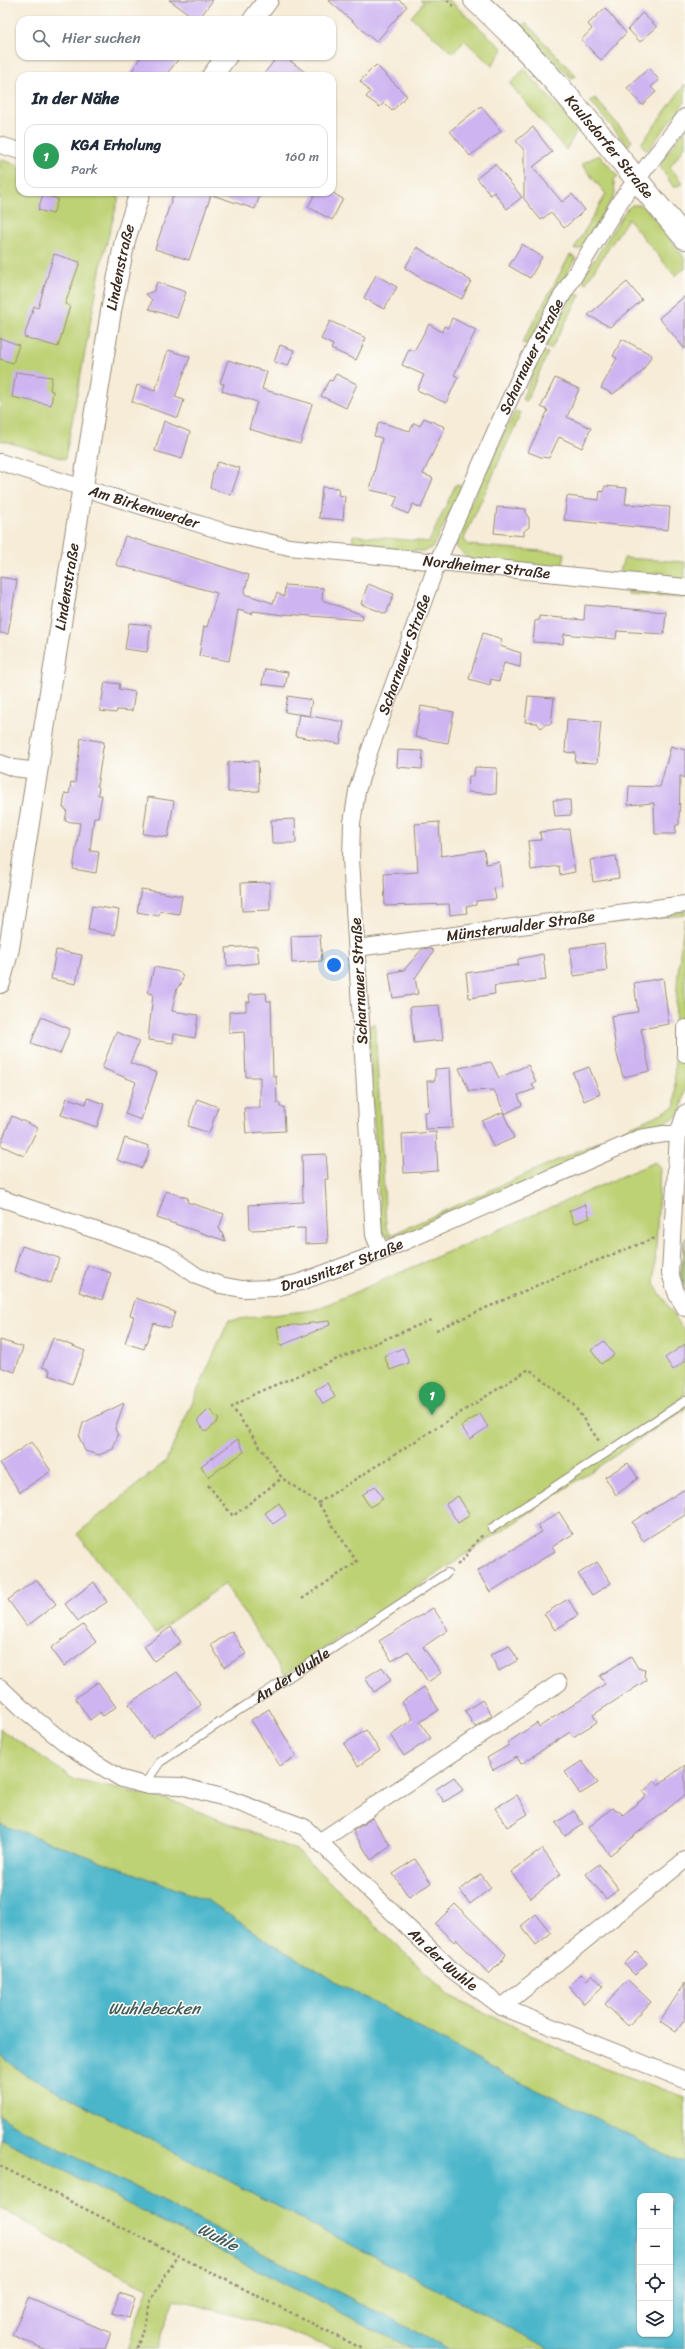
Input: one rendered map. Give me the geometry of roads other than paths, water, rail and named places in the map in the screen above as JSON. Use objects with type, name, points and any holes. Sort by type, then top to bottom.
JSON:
[{"type":"main road","name":"Kaulsdorfer Straße","points":[[475,0],[500,23],[532,57],[685,238]]},
{"type":"street","points":[[256,16],[268,0]]},
{"type":"street","points":[[215,72],[224,60]]},
{"type":"street","name":"Scharnauer Straße","points":[[381,1252],[374,1235],[351,859],[352,823],[357,791],[368,755],[438,561],[524,368],[554,311],[621,200],[685,117]]},
{"type":"street","points":[[0,145],[16,150]]},
{"type":"street","name":"Lindenstraße","points":[[0,983],[9,948],[82,487],[124,240],[139,196]]},
{"type":"street","name":"Am Birkenwerder","points":[[0,462],[228,533],[289,548]]},
{"type":"street","name":"Nordheimer Straße","points":[[289,548],[438,561],[685,587]]},
{"type":"street","points":[[0,763],[14,768],[37,771]]},
{"type":"street","name":"Münsterwalder Straße","points":[[357,948],[685,904]]},
{"type":"street","points":[[685,1028],[685,1054]]},
{"type":"street","points":[[685,1113],[678,1134],[670,1273],[677,1295],[685,1308]]},
{"type":"street","name":"Drausnitzer Straße","points":[[0,1198],[166,1254],[197,1276],[220,1285],[242,1289],[274,1288],[301,1282],[381,1252],[640,1138],[664,1134],[678,1134]]},
{"type":"street","points":[[319,1842],[559,1683]]},
{"type":"street","name":"An der Wuhle","points":[[0,1687],[23,1709],[70,1747],[122,1779],[144,1785],[181,1786],[229,1799],[304,1827],[451,1968],[502,2007],[685,2080]]},
{"type":"street","points":[[502,2007],[685,1860]]},
{"type":"lane","points":[[492,1528],[685,1401]]},
{"type":"lane","name":"An der Wuhle","points":[[144,1785],[160,1762],[447,1573]]},
{"type":"water","name":"Wuhlebecken","points":[[0,1824],[209,1901],[270,1943],[349,1989],[506,2076],[583,2111],[669,2157],[685,2160],[685,2349],[550,2349],[25,2074],[0,2055]]},
{"type":"water","name":"Wuhle","points":[[0,2116],[27,2132],[449,2349],[412,2349],[0,2138]]},
{"type":"place","name":"KGA Erholung","points":[[432,1415]]}]
